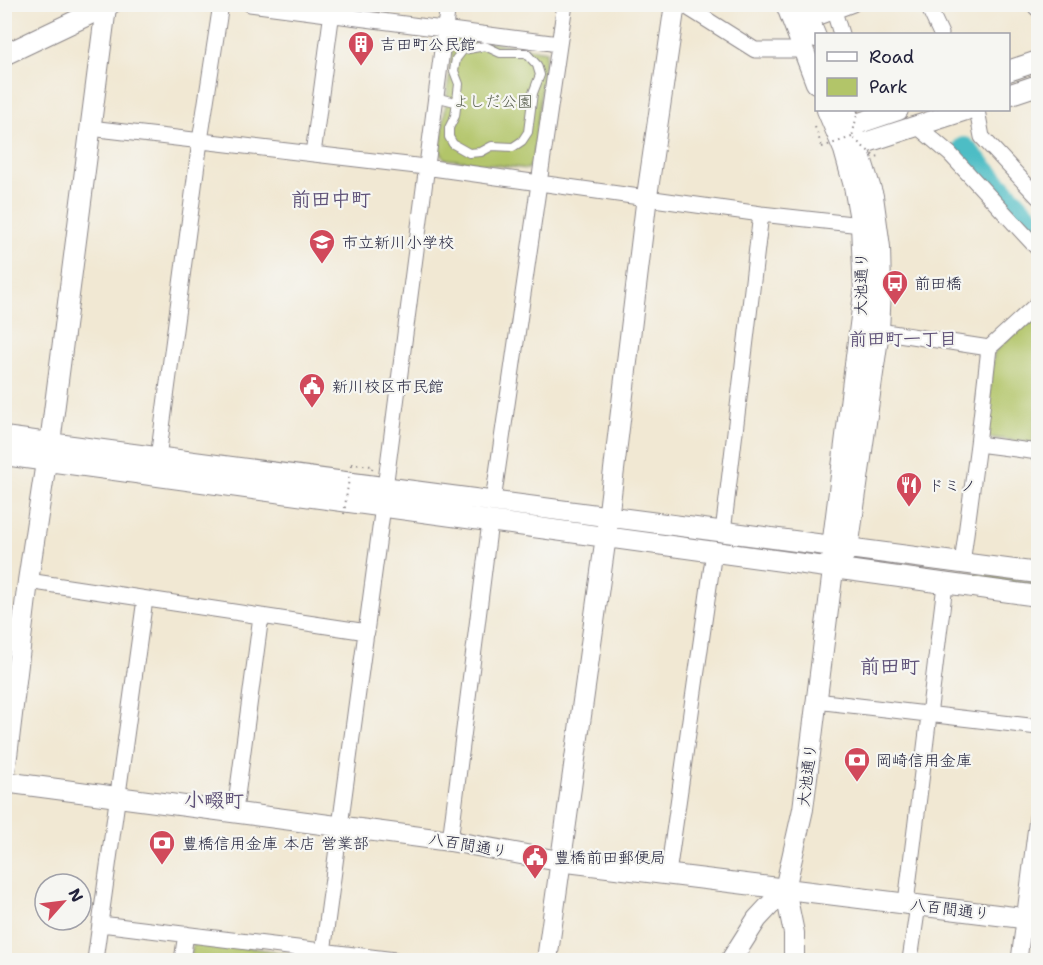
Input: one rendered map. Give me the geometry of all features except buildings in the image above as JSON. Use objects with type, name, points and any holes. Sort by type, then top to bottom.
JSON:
[{"type":"street","points":[[158,458],[200,141],[221,4]]},
{"type":"street","points":[[250,4],[333,9],[444,29],[559,44]]},
{"type":"street","points":[[323,956],[448,4]]},
{"type":"street","points":[[493,501],[565,4]]},
{"type":"street","points":[[547,960],[606,536],[647,196],[675,4]]},
{"type":"street","points":[[682,4],[755,50],[808,28],[834,11],[853,4]]},
{"type":"street","points":[[786,4],[808,28],[815,76]]},
{"type":"street","points":[[927,4],[941,33]]},
{"type":"street","points":[[4,55],[109,5]]},
{"type":"street","points":[[4,782],[28,581],[48,452],[90,128],[109,5]]},
{"type":"street","points":[[313,154],[333,9]]},
{"type":"street","points":[[834,11],[841,33]]},
{"type":"street","points":[[1010,70],[1038,61]]},
{"type":"street","points":[[1010,94],[1038,85]]},
{"type":"street","name":"大池通り","points":[[785,889],[803,809],[833,570],[840,548],[879,331],[881,289],[878,223],[850,130],[828,111]]},
{"type":"street","points":[[850,130],[896,111]]},
{"type":"street","points":[[850,130],[916,125],[963,111]]},
{"type":"street","points":[[977,111],[982,137],[1036,190]]},
{"type":"street","points":[[916,125],[950,154],[1038,249]]},
{"type":"street","points":[[90,128],[425,166],[761,214],[861,225]]},
{"type":"street","name":"大池通り","points":[[840,548],[864,293],[861,225],[850,130]]},
{"type":"street","points":[[723,532],[761,214]]},
{"type":"street","points":[[962,564],[990,348],[1038,303]]},
{"type":"street","points":[[879,331],[990,348]]},
{"type":"street","points":[[4,437],[48,452],[384,497],[493,501],[1038,573]]},
{"type":"street","points":[[978,444],[1038,452]]},
{"type":"street","points":[[4,455],[48,452],[158,458],[384,497],[490,522],[1038,596]]},
{"type":"street","points":[[450,841],[490,522]]},
{"type":"street","points":[[668,874],[714,551]]},
{"type":"street","points":[[28,581],[367,632]]},
{"type":"street","points":[[910,960],[912,904],[927,715],[945,585]]},
{"type":"street","points":[[95,960],[116,795],[145,599]]},
{"type":"street","points":[[235,811],[261,616]]},
{"type":"street","points":[[816,701],[1038,727]]},
{"type":"street","name":"八百間通り","points":[[4,782],[340,825],[450,841],[559,861],[1031,919]]},
{"type":"street","points":[[1019,960],[1031,919],[1038,810]]},
{"type":"street","points":[[731,960],[757,919],[785,889]]},
{"type":"street","points":[[785,889],[794,933],[794,960]]},
{"type":"street","points":[[101,924],[186,934],[323,956],[395,960]]},
{"type":"street","points":[[182,960],[186,934]]},
{"type":"lane","points":[[500,53],[502,37]]},
{"type":"lane","points":[[485,46],[500,53],[526,52],[535,59],[540,75],[533,93],[528,132],[522,141],[513,147],[492,146],[475,153],[461,150],[449,137],[449,128],[455,116],[459,84],[454,71],[456,59],[463,50],[485,46]]},
{"type":"lane","points":[[435,97],[455,102]]},
{"type":"lane","points":[[530,112],[549,114]]},
{"type":"lane","points":[[474,173],[475,153]]},
{"type":"path","points":[[822,147],[850,130],[875,157],[880,156]]},
{"type":"path","points":[[344,514],[351,464]]},
{"type":"green space","name":"よしだ公園","points":[[454,37],[546,51],[533,162],[528,169],[445,159],[440,151]]},
{"type":"green space","points":[[1031,317],[1038,325],[1038,404],[1033,443],[985,437],[994,352]]},
{"type":"green space","points":[[918,565],[1038,583],[1038,586],[957,576]]},
{"type":"green space","points":[[198,940],[312,957],[315,960],[190,960],[193,945]]},
{"type":"waterway","points":[[964,149],[1038,229]]},
{"type":"place","name":"吉田町公民館","points":[[361,67]]},
{"type":"place","name":"市立新川小学校","points":[[322,265]]},
{"type":"place","name":"前田橋","points":[[895,306]]},
{"type":"place","name":"新川校区市民館","points":[[312,409]]},
{"type":"place","name":"ドミノ","points":[[909,508]]},
{"type":"place","name":"岡崎信用金庫","points":[[857,783]]},
{"type":"place","name":"豊橋信用金庫 本店 営業部","points":[[162,866]]},
{"type":"place","name":"豊橋前田郵便局","points":[[535,880]]},
{"type":"district","name":"前田中町","points":[[331,199]]},
{"type":"district","name":"前田町一丁目","points":[[903,339]]},
{"type":"district","name":"前田町","points":[[890,666]]},
{"type":"district","name":"小畷町","points":[[214,800]]}]
